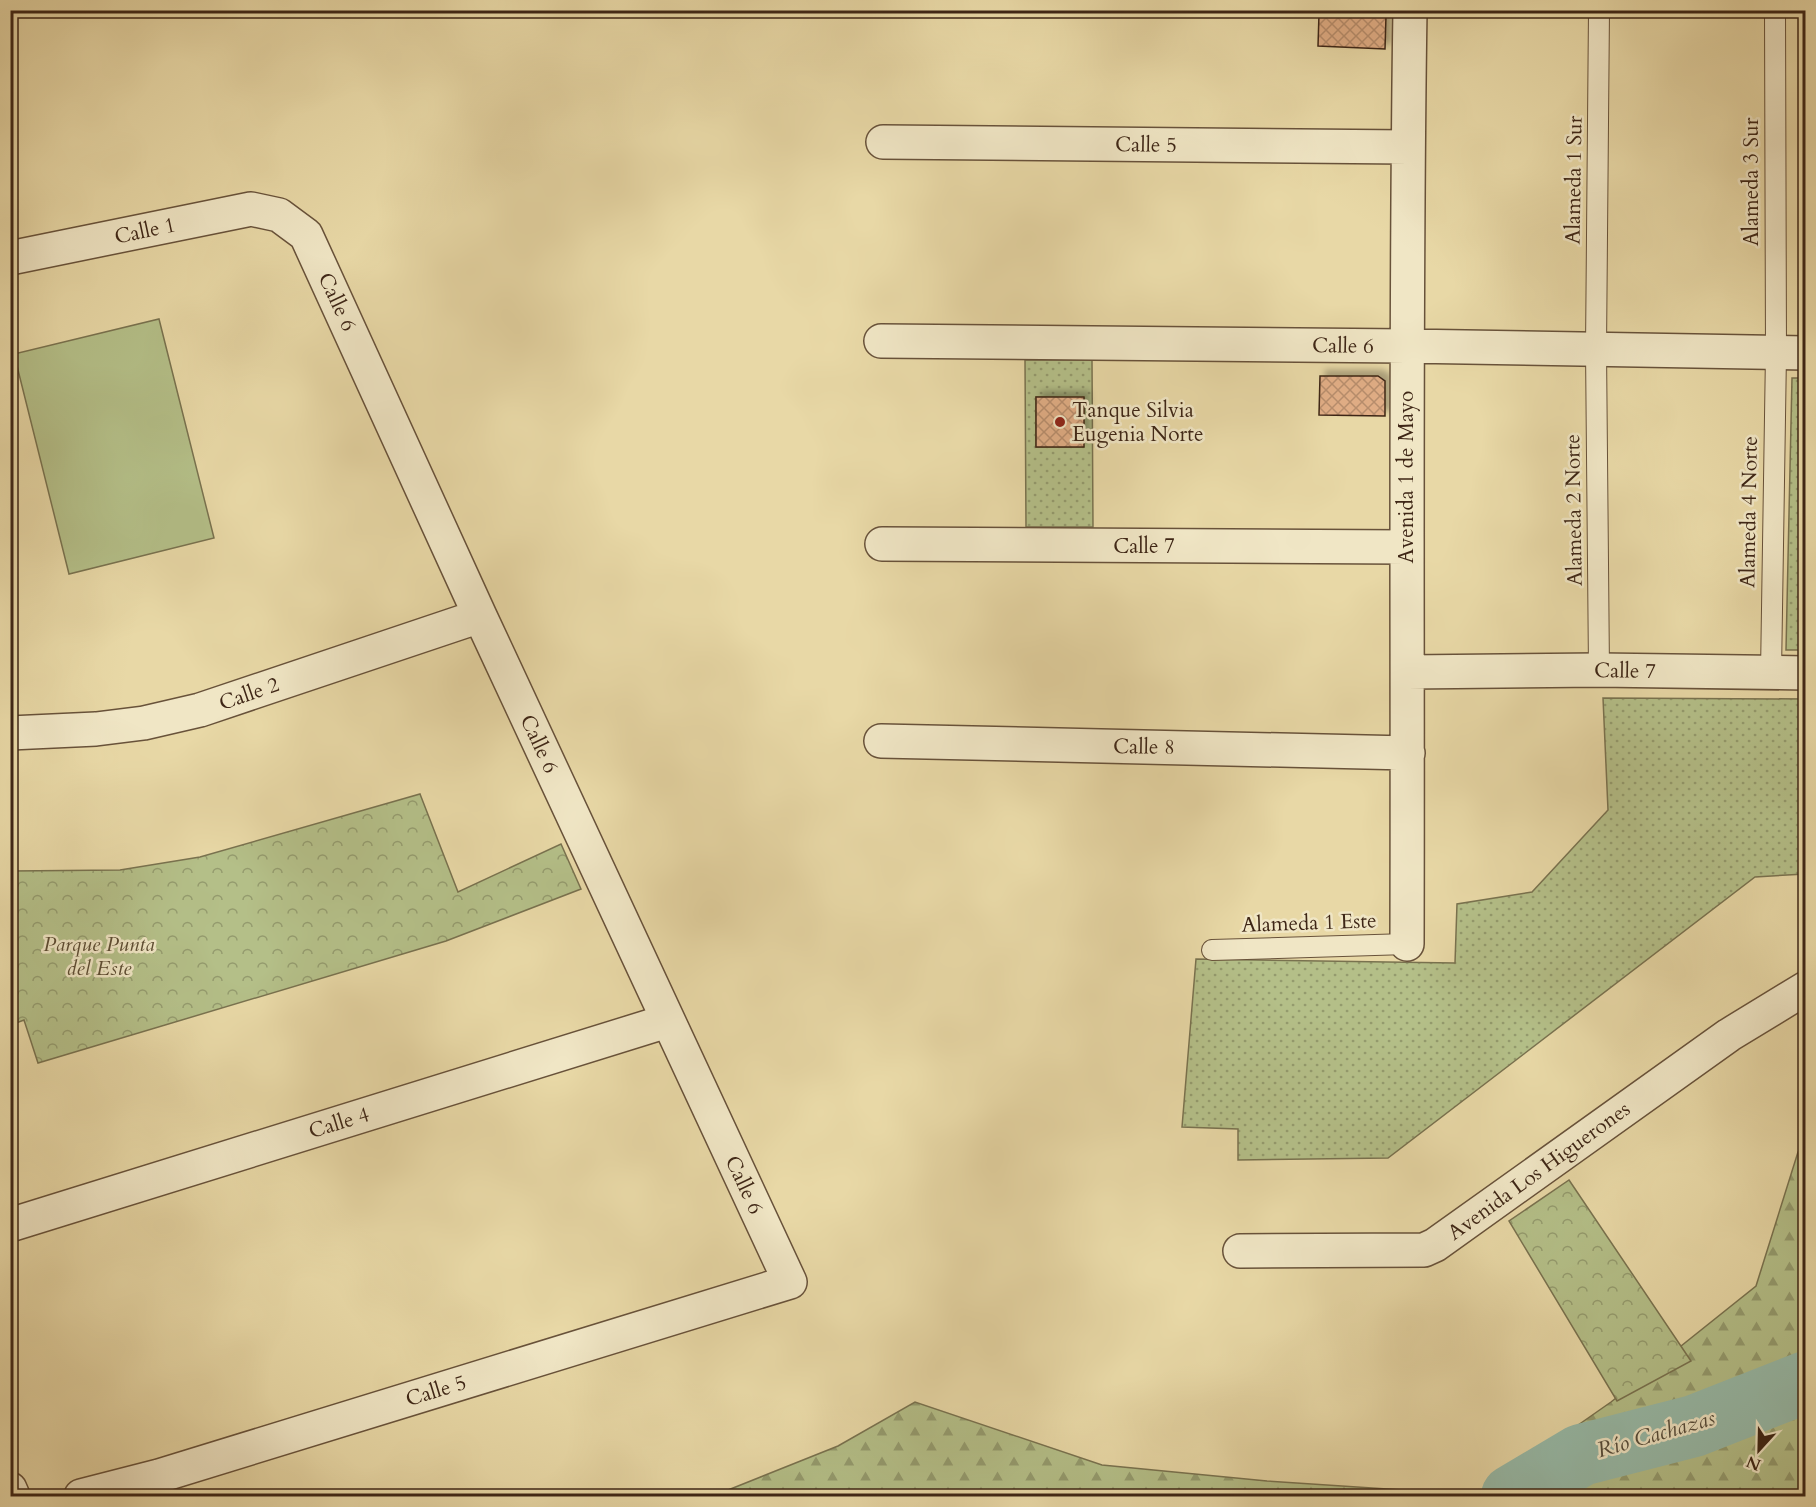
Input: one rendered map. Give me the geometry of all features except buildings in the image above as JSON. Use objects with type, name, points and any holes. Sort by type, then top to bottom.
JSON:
[{"type":"street","name":"Avenida 1 de Mayo","points":[[1407,944],[1406,346],[1410,10]]},
{"type":"street","name":"Calle 5","points":[[883,142],[1408,147]]},
{"type":"street","name":"Calle 1","points":[[10,258],[251,209],[279,215]]},
{"type":"street","name":"Calle 6","points":[[279,215],[306,235],[667,1021],[790,1282]]},
{"type":"street","name":"Calle 6","points":[[881,341],[1406,346],[1791,353]]},
{"type":"street","name":"Calle 7","points":[[882,544],[1406,547]]},
{"type":"street","name":"Calle 2","points":[[10,733],[120,726],[200,710],[480,616]]},
{"type":"street","name":"Calle 7","points":[[1408,672],[1599,670],[1806,673]]},
{"type":"street","name":"Calle 8","points":[[881,741],[1408,753]]},
{"type":"street","name":"Avenida Los Higuerones","points":[[1240,1251],[1424,1250],[1436,1245],[1729,1035],[1806,988]]},
{"type":"street","name":"Calle 4","points":[[10,1225],[667,1021]]},
{"type":"street","name":"Calle 5","points":[[81,1497],[159,1476],[790,1282]]},
{"type":"street","points":[[10,1489],[13,1497]]},
{"type":"lane","name":"Alameda 1 Sur","points":[[1596,349],[1599,10]]},
{"type":"lane","name":"Alameda 3 Sur","points":[[1775,10],[1791,353]]},
{"type":"lane","name":"Alameda 2 Norte","points":[[1596,349],[1599,670]]},
{"type":"lane","name":"Alameda 4 Norte","points":[[1771,673],[1791,353]]},
{"type":"lane","name":"Alameda 1 Este","points":[[1212,950],[1407,944]]},
{"type":"green space","points":[[159,319],[214,538],[69,574],[14,354]]},
{"type":"green space","points":[[1025,360],[1092,360],[1093,527],[1026,527]],"holes":[[[1036,397],[1084,398],[1083,447],[1036,447]]]},
{"type":"green space","points":[[1792,378],[1806,378],[1805,650],[1786,650]]},
{"type":"green space","points":[[1603,698],[1805,699],[1805,874],[1755,877],[1388,1158],[1238,1160],[1238,1129],[1182,1127],[1196,959],[1455,963],[1457,904],[1532,892],[1608,810]]},
{"type":"green space","name":"Parque Punta del Este","points":[[420,794],[458,892],[561,844],[581,889],[446,941],[38,1063],[24,1020],[11,1025],[11,937],[17,935],[11,904],[11,871],[120,870],[200,857]]},
{"type":"green space","points":[[1805,1149],[1805,1496],[713,1496],[838,1446],[915,1402],[1102,1465],[1267,1481],[1478,1495],[1611,1402],[1756,1286],[1798,1152]]},
{"type":"green space","points":[[1569,1180],[1691,1361],[1617,1401],[1509,1221]]},
{"type":"waterway","name":"Río Cachazas","points":[[1512,1496],[1581,1455],[1694,1426],[1806,1382]]},
{"type":"place","name":"Tanque Silvia Eugenia Norte","points":[[1060,422]]}]
